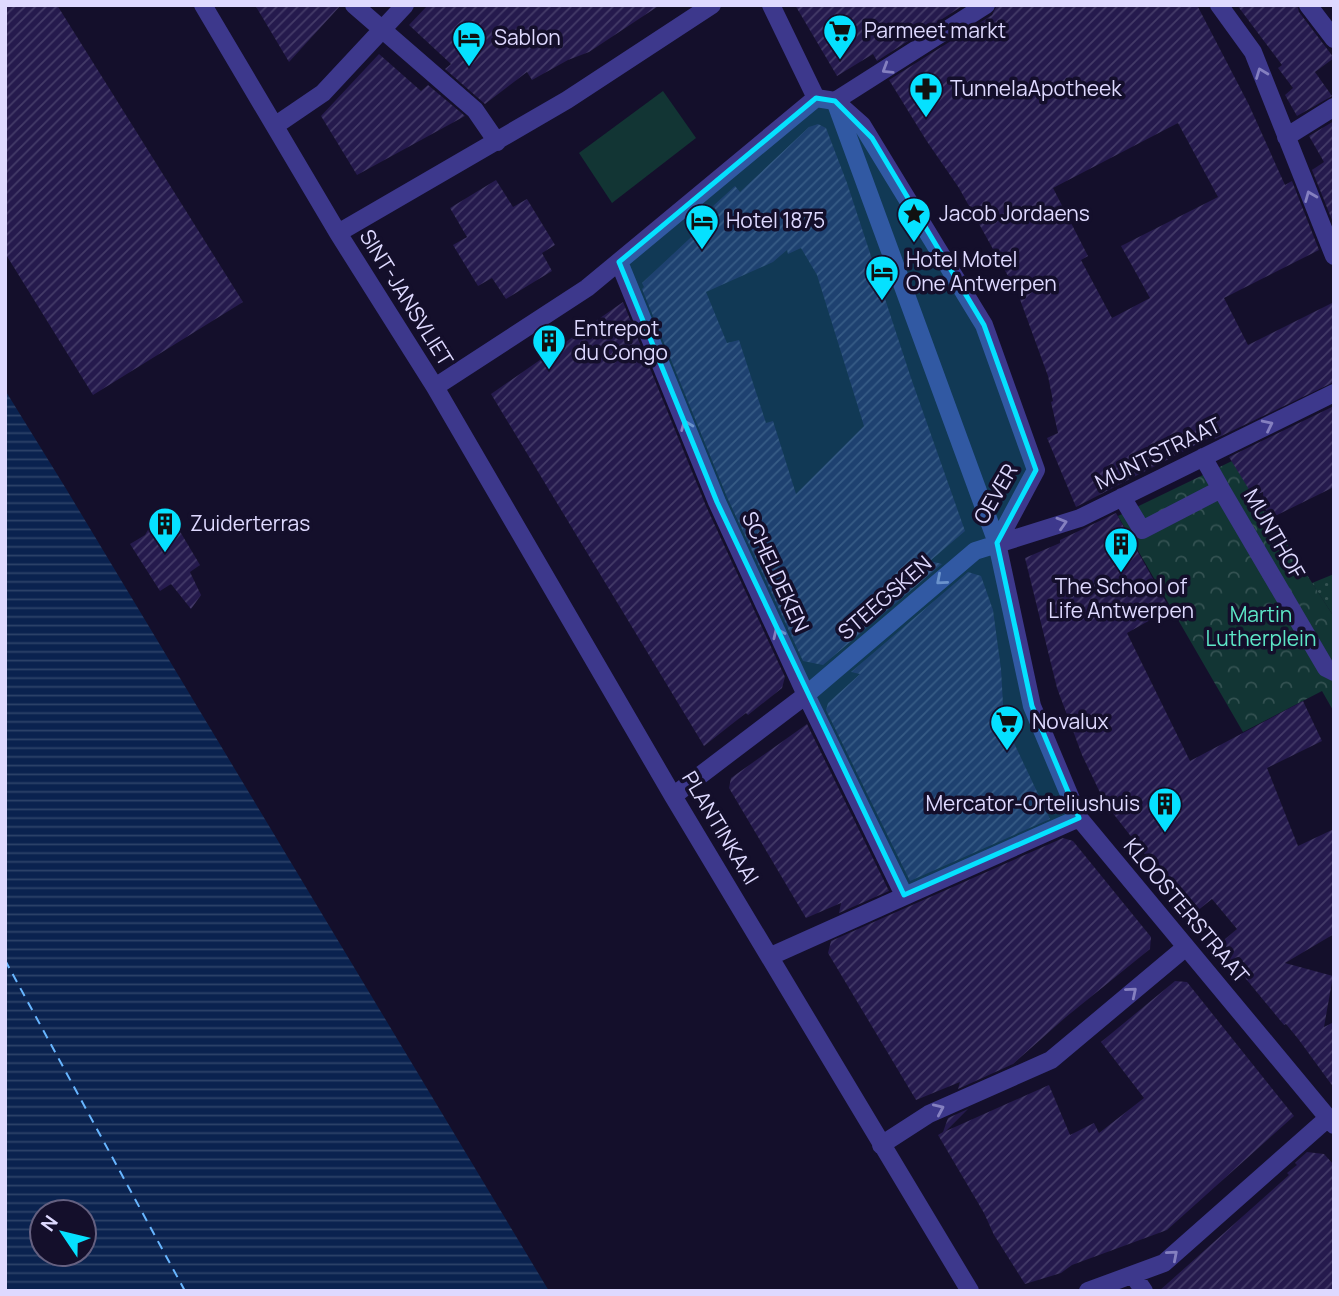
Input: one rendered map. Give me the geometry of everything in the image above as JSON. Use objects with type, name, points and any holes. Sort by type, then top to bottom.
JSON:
[{"type":"street","points":[[203,5],[338,233]]},
{"type":"street","points":[[354,5],[475,110],[497,142]]},
{"type":"street","points":[[276,125],[323,93],[405,5]]},
{"type":"street","name":"SINT-JANSVLIET","points":[[712,5],[567,100],[338,233],[435,387],[587,288],[816,97]]},
{"type":"street","points":[[771,5],[816,97],[835,102],[986,5]]},
{"type":"street","points":[[1219,5],[1253,52],[1334,256]]},
{"type":"street","points":[[1308,5],[1334,40]]},
{"type":"street","name":"OEVER","points":[[835,102],[997,543]]},
{"type":"street","name":"OEVER","points":[[835,102],[862,125],[872,138],[984,325],[1036,470],[997,543]]},
{"type":"street","points":[[1286,137],[1334,107]]},
{"type":"street","name":"SCHELDEKEN","points":[[619,262],[717,502],[806,695],[904,895]]},
{"type":"street","name":"PLANTINKAAI","points":[[435,387],[673,796],[970,1291]]},
{"type":"street","name":"MUNTSTRAAT","points":[[997,543],[1080,518],[1334,393]]},
{"type":"street","name":"MUNTHOF","points":[[1203,457],[1326,668],[1334,672]]},
{"type":"street","name":"MUNTHOF","points":[[1122,497],[1142,530],[1221,489]]},
{"type":"street","name":"STEEGSKEN","points":[[673,796],[806,695],[975,551],[997,543]]},
{"type":"street","name":"KLOOSTERSTRAAT","points":[[997,543],[1032,706],[1079,818],[1331,1122]]},
{"type":"street","points":[[771,956],[1079,818]]},
{"type":"street","points":[[881,1145],[929,1114],[1051,1060],[1186,947]]},
{"type":"street","points":[[1088,1291],[1164,1263],[1331,1122]]},
{"type":"street","points":[[1133,1275],[1144,1291]]},
{"type":"highlighted area","points":[[816,98],[835,101],[872,138],[984,325],[1036,470],[997,543],[1032,706],[1079,818],[904,895],[717,502],[619,262]]},
{"type":"green space","points":[[663,91],[696,138],[612,203],[579,153]]},
{"type":"green space","name":"Martin Lutherplein","points":[[1232,461],[1334,617],[1334,712],[1322,691],[1243,732],[1118,516]]},
{"type":"green space","points":[[1334,574],[1334,617],[1312,583]]},
{"type":"water","points":[[5,390],[65,487],[549,1291],[5,1291]]},
{"type":"building","points":[[5,5],[57,5],[243,302],[93,395],[5,253]]},
{"type":"building","points":[[255,5],[341,5],[289,62]]},
{"type":"building","points":[[428,5],[660,5],[589,52],[532,80],[527,72],[485,104],[445,69],[451,64],[409,25]]},
{"type":"building","points":[[795,5],[964,5],[877,61],[873,54],[837,76]]},
{"type":"building","points":[[997,5],[1197,5],[1249,105],[1285,185],[1292,181],[1319,250],[1224,298],[1248,345],[1334,302],[1334,382],[1215,439],[1213,436],[1076,507],[1047,438],[1058,433],[1048,376],[1018,294],[959,188],[889,80],[992,15]],"holes":[[[1178,123],[1218,197],[1121,246],[1150,298],[1112,318],[1081,260],[1088,256],[1053,188]]]},
{"type":"building","points":[[1237,5],[1297,5],[1299,12],[1334,58],[1315,72],[1332,96],[1297,116],[1285,95],[1293,88],[1278,68],[1282,65]]},
{"type":"building","points":[[379,54],[421,91],[428,85],[465,116],[357,175],[321,116]]},
{"type":"building","points":[[1334,121],[1334,225],[1312,170],[1324,162],[1309,136]]},
{"type":"building","points":[[818,124],[826,128],[965,531],[930,561],[942,564],[823,665],[803,661],[727,497],[642,289],[642,283],[718,212],[713,206],[735,186],[740,192],[809,127]],"holes":[[[801,248],[817,275],[864,426],[796,494],[773,421],[766,423],[739,340],[727,343],[706,292],[773,262],[787,250],[788,254]]]},
{"type":"building","points":[[496,180],[513,207],[527,199],[555,245],[542,253],[552,271],[506,299],[492,278],[478,286],[453,245],[467,237],[450,208]]},
{"type":"building","points":[[623,302],[706,506],[785,677],[782,688],[704,746],[491,394]]},
{"type":"building","points":[[1334,406],[1334,487],[1271,518],[1264,507],[1263,492],[1253,496],[1229,457]]},
{"type":"building","points":[[1116,513],[1170,609],[1127,633],[1190,761],[1303,701],[1322,741],[1267,768],[1298,846],[1334,829],[1334,934],[1285,963],[1333,976],[1324,1027],[1334,1022],[1334,1088],[1299,1040],[1218,945],[1237,929],[1212,899],[1192,915],[1105,803],[1082,755],[1057,688],[1025,558]]},
{"type":"building","name":"Zuiderterras","points":[[172,518],[200,565],[190,572],[201,595],[191,609],[171,584],[160,591],[130,544],[145,535],[149,528],[160,526]]},
{"type":"building","points":[[968,572],[981,576],[993,610],[1001,669],[1004,722],[1050,819],[910,881],[826,710],[828,703],[860,674],[851,672]]},
{"type":"building","points":[[807,724],[889,891],[839,913],[841,903],[806,918],[729,788],[731,778]]},
{"type":"building","points":[[1063,838],[1073,841],[1151,937],[1150,949],[1013,1064],[958,1089],[960,1082],[916,1100],[828,953],[831,941]]},
{"type":"building","points":[[1175,981],[1187,982],[1294,1116],[1167,1230],[1072,1265],[1061,1273],[1025,1284],[938,1135],[943,1132],[948,1118],[968,1109],[946,1131],[1049,1085],[1070,1135],[1094,1123],[1099,1133],[1144,1098],[1101,1042]]},
{"type":"building","points":[[1307,1152],[1324,1154],[1334,1165],[1334,1291],[1159,1291],[1289,1175],[1287,1173]]},
{"type":"ferry route","points":[[5,960],[185,1291]]},
{"type":"place","name":"Parmeet markt","points":[[840,61]]},
{"type":"place","name":"Sablon","points":[[469,68]]},
{"type":"place","name":"TunnelaApotheek","points":[[926,119]]},
{"type":"place","name":"Jacob Jordaens","points":[[914,244]]},
{"type":"place","name":"Hotel 1875","points":[[702,251]]},
{"type":"place","name":"Hotel Motel One Antwerpen","points":[[882,302]]},
{"type":"place","name":"Entrepot du Congo","points":[[549,371]]},
{"type":"place","name":"Zuiderterras","points":[[165,554]]},
{"type":"place","name":"The School of Life Antwerpen","points":[[1121,574]]},
{"type":"place","name":"Novalux","points":[[1007,752]]},
{"type":"place","name":"Mercator-Orteliushuis","points":[[1165,834]]}]
